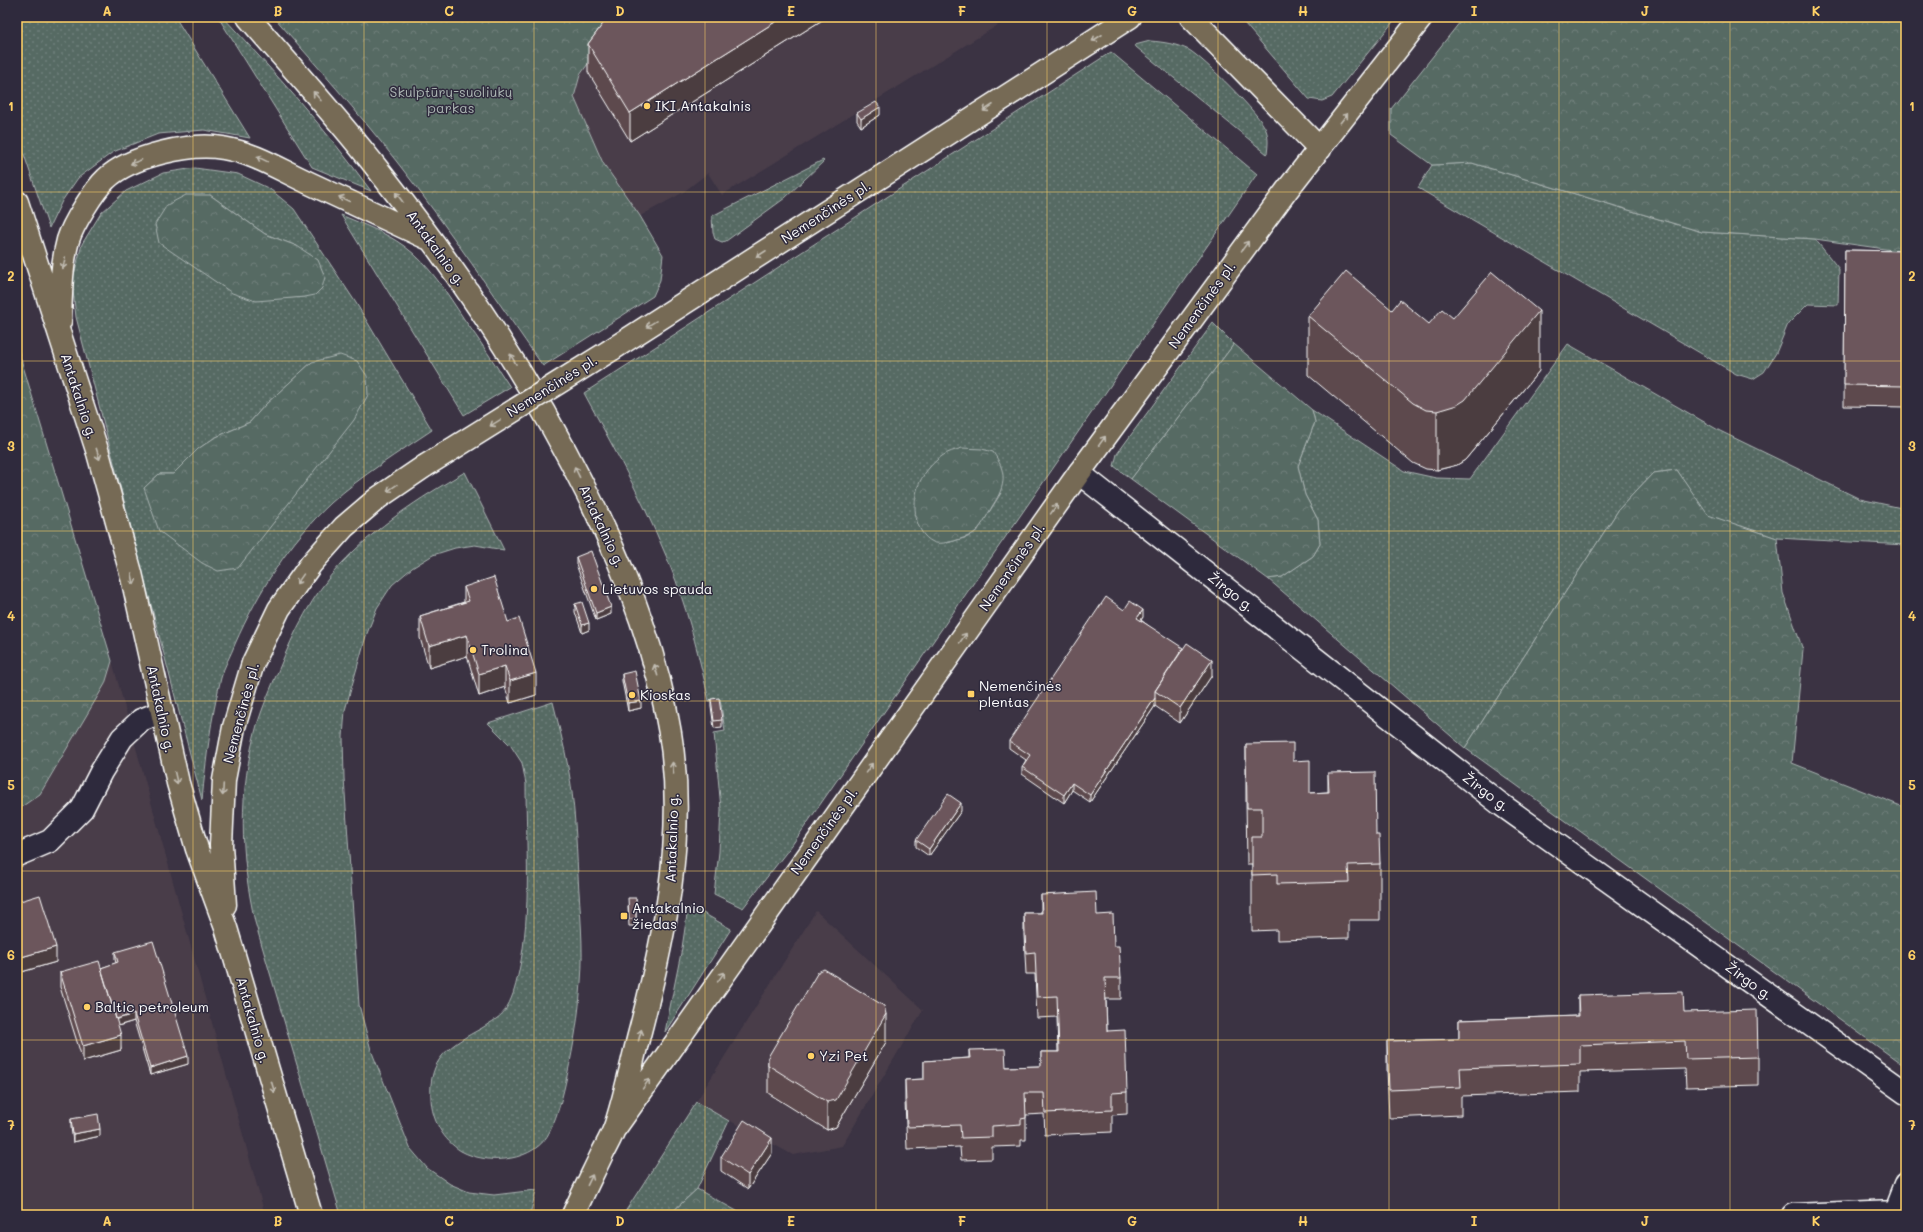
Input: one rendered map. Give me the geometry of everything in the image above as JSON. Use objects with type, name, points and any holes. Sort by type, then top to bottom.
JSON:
[{"type":"main road","name":"Antakalnio g.","points":[[248,17],[380,171],[507,348],[562,442],[610,541],[640,614],[658,677],[670,736],[675,793],[674,844],[670,894],[657,969],[616,1127],[573,1215]]},
{"type":"main road","name":"Nemenčinės pl.","points":[[226,928],[221,845],[224,780],[234,727],[253,663],[279,609],[311,564],[344,527],[372,503],[425,466],[611,350],[1130,17]]},
{"type":"main road","points":[[1191,17],[1320,149]]},
{"type":"main road","name":"Nemenčinės pl.","points":[[616,1127],[1079,473],[1282,196],[1422,17]]},
{"type":"main road","points":[[60,337],[62,270],[69,238],[87,203],[107,178],[130,164],[162,152],[194,147],[223,148],[257,156],[430,239]]},
{"type":"main road","name":"Antakalnio g.","points":[[17,202],[98,452],[131,573],[178,783],[196,849],[226,928],[311,1215]]},
{"type":"street","name":"Žirgo g.","points":[[1079,473],[1499,803],[1906,1093]]},
{"type":"street","points":[[17,855],[50,841],[56,836],[82,809],[101,772],[122,738],[142,720],[162,712]]},
{"type":"street","points":[[1793,1215],[1894,1213],[1906,1184]]},
{"type":"shaded area","points":[[621,17],[1011,17],[722,195],[708,173],[682,193],[640,216],[603,163],[574,97],[580,75]]},
{"type":"shaded area","points":[[112,661],[265,1215],[17,1215],[17,810],[40,794],[105,684]]},
{"type":"shaded area","points":[[816,911],[923,1010],[842,1146],[793,1155],[696,1102]]},
{"type":"green space","points":[[17,17],[175,17],[250,138],[204,130],[158,134],[113,152],[78,178],[62,201],[49,228],[17,134]]},
{"type":"green space","points":[[218,17],[223,17],[281,80],[318,123],[371,191],[312,167]]},
{"type":"green space","name":"Skulptūrų-suoliukų parkas","points":[[274,17],[621,17],[580,75],[574,97],[603,163],[640,216],[663,255],[660,280],[653,296],[543,366],[416,187],[352,107]]},
{"type":"green space","points":[[1239,17],[1397,17],[1332,97],[1322,101],[1309,99]]},
{"type":"green space","points":[[1464,17],[1906,17],[1906,252],[1815,239],[1702,232],[1472,163],[1432,165],[1391,135],[1391,109]]},
{"type":"green space","points":[[1150,41],[1179,46],[1189,50],[1218,75],[1254,112],[1262,123],[1268,136],[1267,154],[1135,45]]},
{"type":"green space","points":[[1111,52],[1257,174],[792,845],[743,908],[714,894],[719,852],[721,809],[714,733],[725,731],[720,699],[709,701],[690,625],[667,557],[645,509],[584,393]],"holes":[[[1001,493],[978,530],[968,537],[947,543]]]},
{"type":"green space","points":[[823,160],[824,161],[785,198],[726,241],[722,242],[715,239],[713,233],[712,216]]},
{"type":"green space","points":[[1472,163],[1702,232],[1815,239],[1839,269],[1838,305],[1808,304],[1788,324],[1776,353],[1764,372],[1753,379],[1736,374],[1418,188],[1432,165]]},
{"type":"green space","points":[[195,168],[238,174],[270,189],[294,209],[356,303],[432,430],[368,474],[331,503],[288,551],[264,587],[244,625],[222,674],[217,693],[207,754],[202,800],[76,317],[72,282],[82,244],[101,213],[126,191],[163,173]],"holes":[[[210,195],[265,234],[297,246],[305,297],[286,298]],[[312,362],[202,563],[144,488],[159,474],[173,474],[198,449],[214,438],[250,422],[265,405]]]},
{"type":"green space","points":[[186,195],[210,195],[265,234],[297,246],[318,260],[325,277],[322,288],[315,295],[305,297],[256,301],[232,293],[159,243],[155,224],[167,205]]},
{"type":"green space","points":[[341,215],[389,237],[404,246],[422,261],[444,289],[510,387],[464,415]]},
{"type":"green space","points":[[1213,323],[1234,344],[1131,479],[1114,466],[1117,454]]},
{"type":"green space","points":[[1234,344],[1312,410],[1315,422],[1298,466],[1305,495],[1318,520],[1320,544],[1313,556],[1282,577],[1268,579],[1131,479]]},
{"type":"green space","points":[[1568,344],[1720,431],[1860,499],[1906,509],[1906,545],[1777,538],[1707,515],[1677,470],[1653,473],[1619,509],[1465,748],[1268,579],[1282,577],[1313,556],[1320,544],[1318,520],[1305,495],[1298,466],[1315,422],[1312,410],[1404,471],[1436,478],[1470,479]]},
{"type":"green space","points":[[17,346],[112,661],[105,684],[40,794],[17,810]]},
{"type":"green space","points":[[340,355],[357,361],[367,376],[368,395],[354,420],[238,568],[218,571],[202,563],[159,531],[144,488],[159,474],[173,474],[198,449],[214,438],[250,422],[265,405],[312,362]]},
{"type":"green space","points":[[962,448],[982,449],[993,452],[998,459],[1003,472],[1002,485],[997,498],[983,522],[974,533],[954,541],[935,543],[927,538],[922,532],[916,518],[915,502],[919,483],[924,474],[938,459],[946,453]]},
{"type":"green space","points":[[1677,470],[1708,515],[1777,538],[1783,593],[1803,650],[1792,763],[1906,808],[1906,1067],[1465,748],[1619,509],[1653,473]]},
{"type":"green space","points":[[465,472],[504,550],[475,545],[455,548],[433,555],[412,568],[392,585],[377,608],[366,636],[345,710],[343,737],[344,778],[359,1005],[371,1050],[410,1148],[427,1168],[450,1184],[469,1192],[494,1195],[536,1190],[530,1215],[341,1215],[255,922],[250,897],[246,872],[243,824],[244,799],[251,750],[257,725],[267,697],[285,655],[312,601],[330,577],[354,551],[383,526],[431,492]]},
{"type":"green space","points":[[553,702],[568,767],[575,822],[582,956],[576,1029],[570,1064],[560,1104],[550,1131],[543,1141],[534,1149],[523,1155],[510,1158],[484,1159],[461,1151],[444,1135],[436,1122],[432,1107],[431,1085],[433,1073],[437,1063],[443,1055],[460,1041],[496,1019],[505,1011],[514,989],[523,948],[527,901],[526,784],[522,763],[511,746],[488,723]]},
{"type":"green space","points":[[688,908],[696,909],[731,929],[665,1032],[682,948]]},
{"type":"green space","points":[[696,1102],[729,1121],[697,1189],[669,1215],[623,1215]]},
{"type":"green space","points":[[697,1189],[744,1215],[669,1215]]},
{"type":"building","name":"IKI Antakalnis","points":[[608,17],[783,17],[630,113],[588,44]]},
{"type":"building","points":[[876,102],[880,107],[861,119],[857,113]]},
{"type":"building","points":[[1845,250],[1906,251],[1906,386],[1844,385]]},
{"type":"building","points":[[1346,271],[1392,310],[1400,300],[1429,324],[1442,309],[1453,318],[1492,272],[1539,311],[1465,400],[1457,405],[1437,411],[1426,410],[1413,403],[1308,316]]},
{"type":"building","name":"Lietuvos spauda","points":[[591,551],[611,607],[596,613],[576,557]]},
{"type":"building","points":[[494,577],[508,622],[519,618],[536,673],[510,681],[505,666],[479,674],[467,635],[429,646],[420,616],[469,601],[464,587]]},
{"type":"building","points":[[1106,597],[1124,610],[1130,601],[1143,610],[1137,618],[1183,648],[1155,691],[1155,698],[1090,795],[1072,783],[1064,795],[1022,767],[1030,755],[1009,741]]},
{"type":"building","points":[[582,602],[589,623],[582,625],[575,604]]},
{"type":"building","points":[[1187,643],[1212,660],[1180,708],[1155,691]]},
{"type":"building","name":"Kioskas","points":[[635,671],[641,701],[628,703],[622,674]]},
{"type":"building","points":[[719,698],[722,720],[714,721],[711,699]]},
{"type":"building","points":[[1293,743],[1293,761],[1310,760],[1310,793],[1329,792],[1328,773],[1375,772],[1376,835],[1379,835],[1380,864],[1348,865],[1349,882],[1277,884],[1277,874],[1252,875],[1252,837],[1262,837],[1262,808],[1247,808],[1246,744]]},
{"type":"building","points":[[948,794],[961,803],[929,849],[916,840]]},
{"type":"building","points":[[1096,892],[1097,915],[1113,914],[1114,946],[1119,946],[1121,978],[1105,978],[1107,1031],[1125,1030],[1127,1092],[1112,1093],[1112,1110],[1045,1113],[1044,1093],[1025,1093],[1026,1118],[1021,1119],[1021,1124],[992,1126],[992,1137],[961,1138],[960,1125],[907,1127],[905,1080],[924,1079],[924,1061],[970,1058],[969,1050],[1005,1049],[1006,1067],[1041,1066],[1041,1052],[1059,1052],[1057,996],[1037,997],[1035,952],[1026,953],[1024,913],[1042,913],[1041,895]]},
{"type":"building","points":[[40,895],[56,947],[18,958],[17,902]]},
{"type":"building","points":[[628,898],[636,898],[636,919],[629,919]]},
{"type":"building","points":[[153,941],[188,1056],[150,1068],[134,1014],[116,1019],[101,968],[118,962],[115,952]]},
{"type":"building","name":"Baltic petroleum","points":[[99,961],[121,1035],[83,1046],[60,972]]},
{"type":"building","points":[[824,969],[884,1006],[886,1014],[836,1100],[827,1102],[768,1065],[768,1057],[818,972]]},
{"type":"building","points":[[1683,992],[1684,1012],[1757,1010],[1758,1057],[1686,1059],[1685,1041],[1580,1045],[1580,1064],[1460,1068],[1461,1087],[1389,1090],[1387,1041],[1459,1039],[1459,1020],[1579,1016],[1578,995]]},
{"type":"building","points":[[98,1114],[100,1129],[73,1134],[71,1119]]},
{"type":"building","points":[[744,1120],[772,1138],[748,1175],[721,1157]]},
{"type":"place","name":"IKI Antakalnis","points":[[647,106]]},
{"type":"place","name":"Lietuvos spauda","points":[[594,589]]},
{"type":"place","name":"Trolina","points":[[473,650]]},
{"type":"place","name":"Nemenčinės plentas","points":[[971,694]]},
{"type":"place","name":"Kioskas","points":[[632,695]]},
{"type":"place","name":"Antakalnio žiedas","points":[[624,916]]},
{"type":"place","name":"Baltic petroleum","points":[[87,1007]]},
{"type":"place","name":"Yzi Pet","points":[[811,1056]]}]
